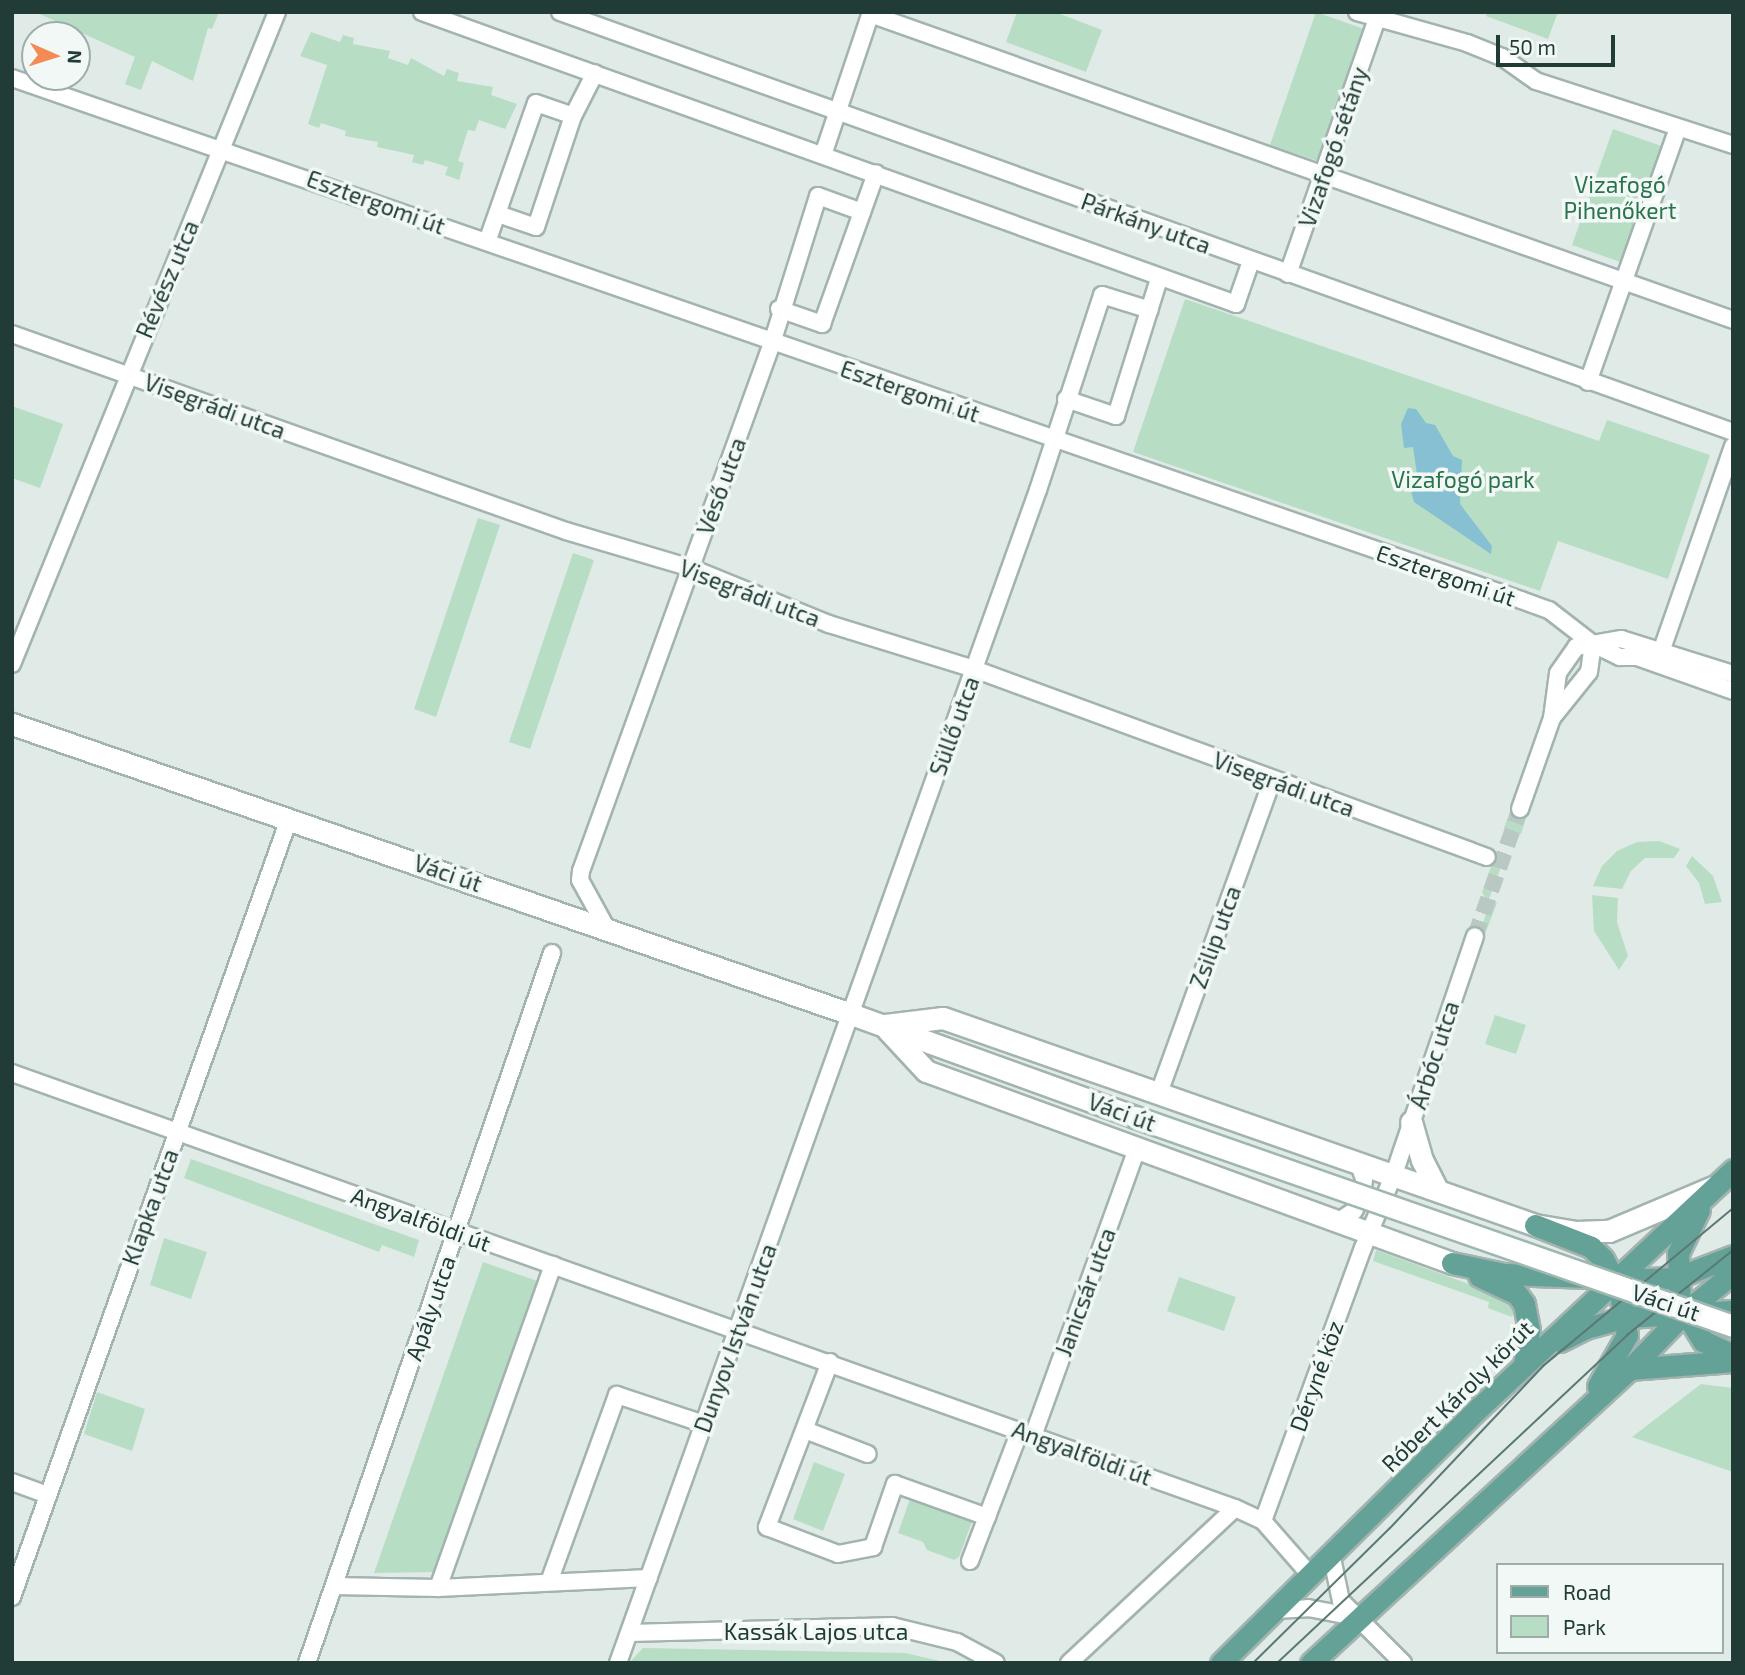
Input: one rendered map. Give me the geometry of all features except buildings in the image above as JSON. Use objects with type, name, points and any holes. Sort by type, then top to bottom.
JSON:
[{"type":"main road","name":"Váci út","points":[[12,724],[883,1025],[1135,1117],[1733,1325]]},
{"type":"main road","name":"Váci út","points":[[883,1025],[943,1018],[1535,1225],[1576,1232],[1609,1231],[1713,1187]]},
{"type":"main road","name":"Váci út","points":[[883,1025],[926,1072],[1452,1263]]},
{"type":"main road","points":[[1411,1122],[1422,1160],[1437,1190]]},
{"type":"main road","name":"Róbert Károly körút","points":[[1221,1663],[1332,1558],[1524,1366],[1733,1170]]},
{"type":"main road","points":[[1713,1187],[1686,1229],[1676,1278],[1684,1313],[1703,1341],[1733,1358]]},
{"type":"main road","points":[[1535,1225],[1591,1247],[1614,1280],[1626,1317],[1627,1335],[1616,1360],[1581,1411]]},
{"type":"main road","points":[[1452,1263],[1504,1274],[1614,1280],[1676,1278],[1733,1256]]},
{"type":"main road","points":[[1452,1263],[1517,1294],[1524,1304],[1529,1330],[1524,1366]]},
{"type":"main road","points":[[1311,1663],[1581,1411],[1630,1369],[1684,1313],[1733,1273]]},
{"type":"main road","points":[[1524,1366],[1586,1328],[1626,1317],[1733,1311]]},
{"type":"main road","points":[[1630,1369],[1733,1358]]},
{"type":"street","name":"Révész utca","points":[[12,664],[127,374],[277,12]]},
{"type":"street","points":[[422,12],[876,173],[1159,279],[1236,304],[1251,261]]},
{"type":"street","name":"Párkány utca","points":[[560,12],[1733,432]]},
{"type":"street","points":[[1357,12],[1467,43],[1502,57],[1536,80],[1677,130],[1733,145]]},
{"type":"street","points":[[822,155],[870,13],[1733,320]]},
{"type":"street","name":"Vizafogó sétány","points":[[1288,274],[1377,19]]},
{"type":"street","points":[[498,214],[536,227],[573,116],[595,73]]},
{"type":"street","name":"Esztergomi út","points":[[12,78],[772,343],[1156,470],[1540,607],[1593,643],[1620,657],[1637,657],[1733,691]]},
{"type":"street","points":[[487,242],[536,103],[573,116]]},
{"type":"street","points":[[1588,382],[1677,130]]},
{"type":"street","points":[[779,309],[822,324],[876,173]]},
{"type":"street","name":"Véső utca","points":[[607,929],[580,880],[772,343],[779,309],[818,196],[862,212]]},
{"type":"street","points":[[1066,399],[1115,415],[1159,279]]},
{"type":"street","name":"Süllő utca","points":[[851,1014],[1056,439],[1066,399],[1102,295],[1150,310]]},
{"type":"street","name":"Visegrádi utca","points":[[12,334],[566,531],[691,568],[828,624],[974,669],[1487,857]]},
{"type":"street","points":[[1662,649],[1733,446]]},
{"type":"street","points":[[1520,808],[1552,718],[1558,673],[1576,647],[1621,639],[1662,649],[1733,674]]},
{"type":"street","points":[[1552,718],[1589,672],[1593,643]]},
{"type":"street","name":"Zsilip utca","points":[[1159,1093],[1272,780]]},
{"type":"street","name":"Klapka utca","points":[[12,1597],[289,818]]},
{"type":"street","name":"Árbóc utca","points":[[1369,1232],[1394,1174],[1475,936]]},
{"type":"street","name":"Apály utca","points":[[307,1663],[552,953]]},
{"type":"street","name":"Dunyov István utca","points":[[618,1663],[851,1014]]},
{"type":"street","name":"Angyalföldi út","points":[[12,1073],[739,1329],[1236,1508],[1264,1521],[1312,1577]]},
{"type":"street","name":"Janicsár utca","points":[[971,1561],[987,1517],[1027,1434],[1137,1148]]},
{"type":"street","points":[[1339,1221],[1354,1211],[1362,1196],[1364,1179],[1358,1162]]},
{"type":"street","name":"Déryné köz","points":[[1264,1521],[1369,1232]]},
{"type":"street","points":[[438,1588],[553,1265]]},
{"type":"street","points":[[830,1362],[767,1527],[838,1554],[873,1546],[895,1484],[987,1517]]},
{"type":"street","points":[[549,1582],[617,1395],[704,1424]]},
{"type":"street","points":[[805,1430],[868,1454]]},
{"type":"street","points":[[12,1482],[48,1495]]},
{"type":"street","points":[[1069,1663],[1236,1508]]},
{"type":"street","points":[[1332,1558],[1341,1601],[1403,1663]]},
{"type":"street","points":[[334,1587],[438,1588],[649,1578]]},
{"type":"street","points":[[1275,1610],[1308,1608],[1358,1618]]},
{"type":"street","name":"Kassák Lajos utca","points":[[629,1633],[892,1626],[957,1642],[996,1663]]},
{"type":"green space","points":[[35,12],[219,12],[212,29],[208,28],[193,81],[152,61],[141,90],[125,84],[135,57],[91,37],[91,21],[55,21]]},
{"type":"green space","points":[[1017,12],[1055,12],[1102,30],[1086,72],[1006,42]]},
{"type":"green space","points":[[1316,12],[1367,30],[1321,162],[1270,145]]},
{"type":"green space","points":[[1487,12],[1558,12],[1548,39],[1486,16]]},
{"type":"green space","points":[[311,32],[340,42],[343,35],[354,38],[353,44],[390,51],[388,58],[408,65],[411,58],[444,76],[447,69],[459,73],[457,81],[493,87],[491,95],[517,104],[505,129],[479,120],[475,131],[468,130],[458,161],[464,163],[459,180],[445,175],[448,167],[425,160],[423,165],[412,162],[414,155],[377,147],[378,142],[345,136],[346,131],[321,123],[319,128],[308,124],[327,65],[300,56]]},
{"type":"green space","name":"Vizafogó Pihenőkert","points":[[1613,129],[1667,148],[1626,264],[1572,245]]},
{"type":"green space","name":"Vizafogó park","points":[[1185,299],[1599,441],[1607,420],[1710,455],[1668,579],[1558,541],[1540,591],[1133,452]]},
{"type":"green space","points":[[12,406],[63,424],[40,488],[12,478]]},
{"type":"green space","points":[[478,518],[500,525],[436,717],[414,709]]},
{"type":"green space","points":[[573,553],[594,560],[530,749],[509,742]]},
{"type":"green space","points":[[1511,809],[1527,815],[1521,834],[1504,828]]},
{"type":"green space","points":[[1659,841],[1680,849],[1674,858],[1645,858],[1631,871],[1622,889],[1593,886],[1602,866],[1617,851],[1637,842]]},
{"type":"green space","points":[[1692,856],[1713,876],[1722,902],[1705,904],[1699,883],[1686,866]]},
{"type":"green space","points":[[1492,864],[1501,867],[1489,899],[1497,903],[1483,939],[1478,936],[1489,906],[1482,892]]},
{"type":"green space","points":[[1592,895],[1618,898],[1617,922],[1628,956],[1619,970],[1594,931]]},
{"type":"green space","points":[[1495,1015],[1526,1025],[1516,1054],[1485,1044]]},
{"type":"green space","points":[[191,1159],[419,1240],[414,1257],[382,1245],[379,1252],[184,1178]]},
{"type":"green space","points":[[164,1238],[207,1252],[191,1299],[150,1285]]},
{"type":"green space","points":[[1376,1250],[1518,1302],[1512,1317],[1488,1308],[1489,1302],[1373,1261]]},
{"type":"green space","points":[[483,1262],[540,1282],[438,1572],[374,1573]]},
{"type":"green space","points":[[1179,1277],[1236,1297],[1224,1331],[1167,1311]]},
{"type":"green space","points":[[1701,1384],[1733,1388],[1733,1472],[1632,1437]]},
{"type":"green space","points":[[97,1392],[145,1409],[132,1451],[84,1434]]},
{"type":"green space","points":[[814,1462],[845,1474],[823,1531],[793,1519]]},
{"type":"green space","points":[[911,1496],[973,1519],[959,1557],[954,1560],[927,1550],[923,1542],[898,1533]]},
{"type":"green space","points":[[643,1648],[905,1653],[949,1663],[629,1663]]},
{"type":"water","points":[[1408,408],[1416,409],[1426,423],[1435,425],[1453,456],[1462,460],[1460,504],[1492,546],[1491,554],[1414,502],[1409,483],[1418,481],[1413,447],[1404,448],[1401,424]]},
{"type":"tunnel","points":[[1475,936],[1520,809]]},
{"type":"tram line","points":[[1253,1663],[1390,1528],[1543,1366],[1733,1208]]},
{"type":"tram line","points":[[1277,1663],[1627,1335],[1733,1250]]}]
